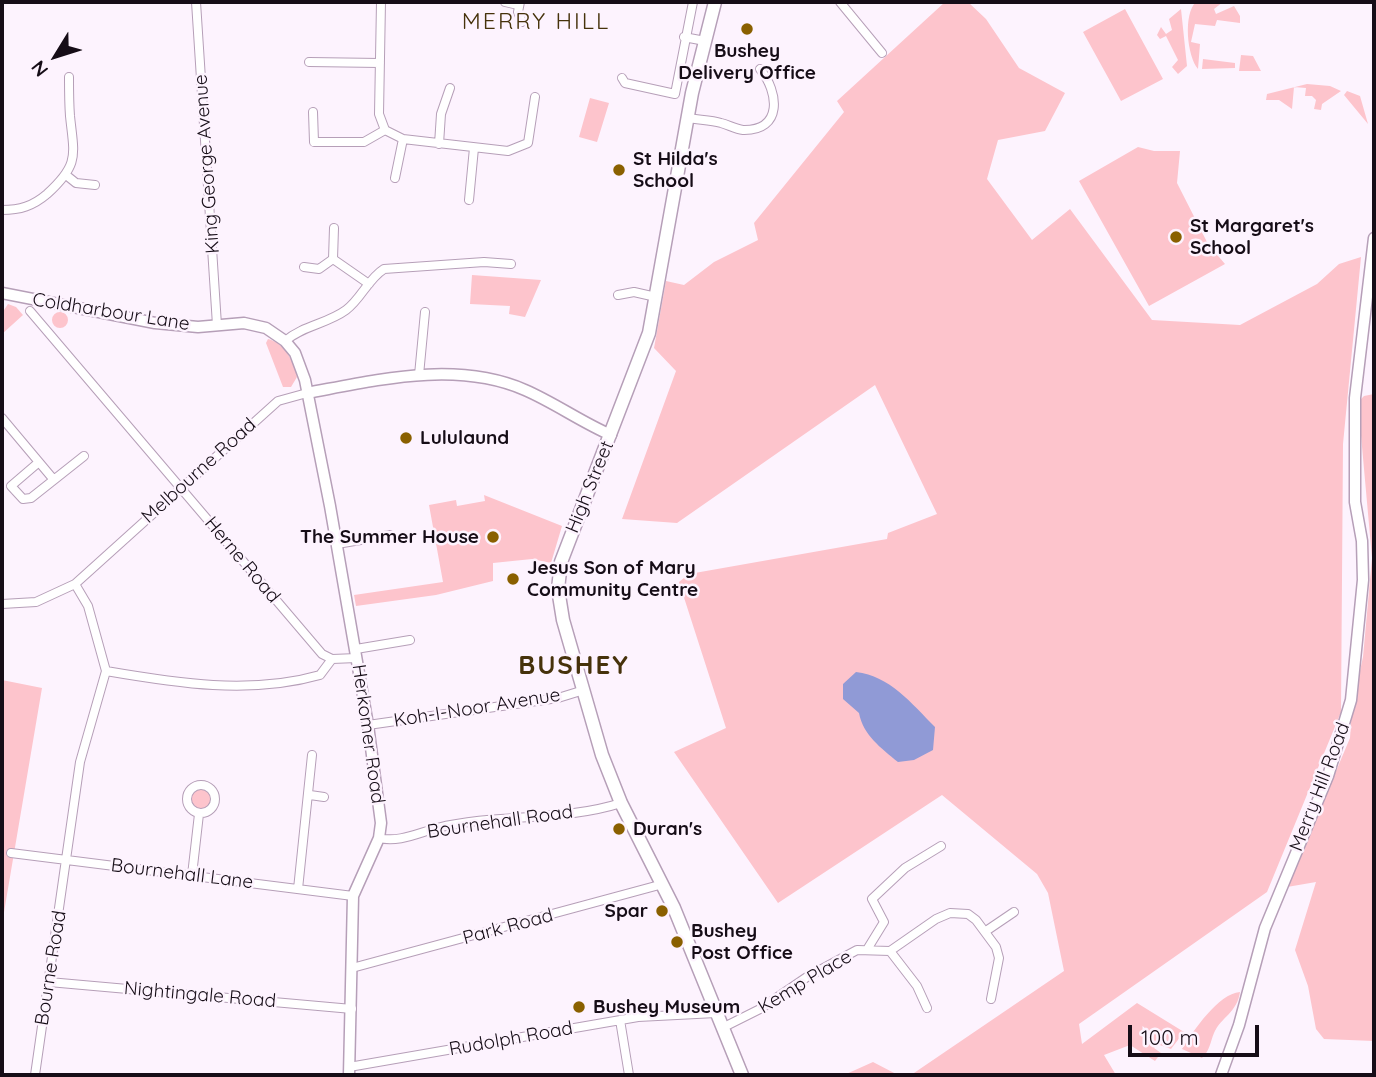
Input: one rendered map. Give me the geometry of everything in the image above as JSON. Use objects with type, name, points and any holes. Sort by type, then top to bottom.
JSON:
[{"type":"main road","name":"High Street","points":[[715,2],[688,118],[649,333],[559,575],[563,620],[603,755],[621,803],[663,884],[742,1075]]},
{"type":"street","name":"King George Avenue","points":[[196,2],[217,326]]},
{"type":"street","points":[[381,2],[380,114],[385,130],[403,139],[508,151],[528,143],[535,97]]},
{"type":"street","points":[[505,2],[519,4],[522,22]]},
{"type":"street","points":[[622,78],[625,83],[675,94],[684,37],[693,2]]},
{"type":"street","points":[[840,2],[882,53]]},
{"type":"street","points":[[684,37],[705,41]]},
{"type":"street","points":[[309,62],[380,63]]},
{"type":"street","points":[[688,118],[721,123],[740,130],[763,123],[772,113],[776,98],[772,85],[760,69]]},
{"type":"street","points":[[2,209],[16,210],[35,203],[66,175],[75,153],[69,77]]},
{"type":"street","points":[[439,144],[441,114],[450,89]]},
{"type":"street","points":[[313,112],[314,142],[364,142],[385,130]]},
{"type":"street","points":[[395,178],[403,139]]},
{"type":"street","points":[[469,200],[474,148]]},
{"type":"street","points":[[66,175],[76,183],[95,185]]},
{"type":"street","points":[[334,228],[334,259]]},
{"type":"street","name":"Merry Hill Road","points":[[1221,1075],[1236,1035],[1265,928],[1328,776],[1351,700],[1363,580],[1362,541],[1355,502],[1355,398],[1374,238]]},
{"type":"street","points":[[304,267],[319,269],[334,259]]},
{"type":"street","points":[[334,259],[369,284]]},
{"type":"street","points":[[307,393],[301,366],[285,341],[298,330],[342,313],[358,300],[384,269],[398,265],[511,264]]},
{"type":"street","points":[[618,295],[634,292],[656,297]]},
{"type":"street","name":"Coldharbour Lane","points":[[2,295],[155,323],[217,326],[244,323],[266,328],[285,341]]},
{"type":"street","name":"Herne Road","points":[[30,311],[318,650],[332,659]]},
{"type":"street","points":[[419,375],[425,312]]},
{"type":"street","name":"Melbourne Road","points":[[2,604],[36,602],[75,584],[278,401],[307,393],[419,375],[454,375],[509,384],[611,435]]},
{"type":"street","name":"Herkomer Road","points":[[307,393],[356,653],[381,823],[379,838],[353,896],[349,1071]]},
{"type":"street","points":[[2,418],[54,480]]},
{"type":"street","points":[[39,462],[11,485],[23,499],[31,498],[83,456]]},
{"type":"street","points":[[337,544],[390,534]]},
{"type":"street","points":[[68,860],[80,762],[106,671],[88,606],[75,584]]},
{"type":"street","points":[[106,671],[188,684],[260,684],[320,675],[332,659],[410,640]]},
{"type":"street","name":"Koh-I-Noor Avenue","points":[[368,724],[558,698],[584,690]]},
{"type":"street","points":[[298,889],[310,796],[312,755]]},
{"type":"street","points":[[310,796],[324,797]]},
{"type":"street","name":"Bournehall Road","points":[[379,838],[396,839],[469,822],[587,810],[621,803]]},
{"type":"street","points":[[192,875],[199,814]]},
{"type":"street","points":[[868,948],[884,922],[872,900],[905,868],[926,858],[941,846]]},
{"type":"street","name":"Bournehall Lane","points":[[11,853],[353,896]]},
{"type":"street","name":"Bourne Road","points":[[35,1075],[68,860]]},
{"type":"street","name":"Park Road","points":[[352,968],[663,884]]},
{"type":"street","points":[[986,931],[1014,912]]},
{"type":"street","points":[[927,1008],[917,986],[890,951],[936,919],[950,913],[968,914],[986,931],[999,958],[991,999]]},
{"type":"street","name":"Kemp Place","points":[[722,1028],[760,1009],[807,977],[857,950],[868,948],[890,951]]},
{"type":"street","name":"Nightingale Road","points":[[49,982],[352,1009]]},
{"type":"street","name":"Rudolph Road","points":[[349,1071],[620,1020],[716,1013]]},
{"type":"street","points":[[620,1020],[629,1075]]},
{"type":"shaded area","points":[[945,2],[968,2],[986,19],[1019,68],[1065,93],[1045,131],[998,140],[987,179],[1032,240],[1070,209],[1152,320],[1240,325],[1317,284],[1339,264],[1361,257],[1343,444],[1341,712],[1267,892],[1079,1024],[1082,1044],[1137,1003],[1184,1032],[1171,1049],[1157,1044],[1154,1048],[1161,1053],[1155,1061],[1130,1045],[1104,1055],[1116,1075],[911,1075],[1064,971],[1048,893],[1037,874],[942,795],[778,903],[674,752],[726,728],[679,582],[689,574],[887,539],[888,533],[937,514],[875,385],[677,523],[622,519],[676,371],[654,348],[666,281],[684,285],[714,262],[758,240],[754,223],[844,112],[837,101]]},
{"type":"shaded area","points":[[1196,2],[1223,2],[1214,9],[1216,14],[1234,6],[1240,16],[1240,23],[1217,20],[1215,26],[1195,24],[1191,42],[1200,44],[1198,69],[1191,55],[1188,35],[1189,16]]},
{"type":"shaded area","points":[[1125,9],[1163,79],[1121,101],[1083,32]]},
{"type":"shaded area","points":[[1181,9],[1187,66],[1178,74],[1172,67],[1178,60],[1166,36],[1160,39],[1157,35],[1161,27],[1166,34],[1172,30],[1169,19]]},
{"type":"shaded area","points":[[1241,55],[1253,56],[1261,71],[1239,71]]},
{"type":"shaded area","points":[[1203,59],[1235,63],[1235,68],[1202,69]]},
{"type":"shaded area","points":[[1307,84],[1330,86],[1341,91],[1322,104],[1321,110],[1314,109],[1316,100],[1312,96],[1305,96],[1306,88],[1295,87]]},
{"type":"shaded area","points":[[1294,87],[1292,109],[1279,100],[1266,100],[1267,94]]},
{"type":"shaded area","points":[[1347,91],[1360,96],[1368,124],[1344,95]]},
{"type":"shaded area","points":[[590,98],[609,103],[597,142],[579,137]]},
{"type":"shaded area","points":[[1138,147],[1154,151],[1180,151],[1177,183],[1208,244],[1225,264],[1149,306],[1079,181]]},
{"type":"shaded area","points":[[472,275],[541,280],[525,317],[509,314],[510,306],[470,304]]},
{"type":"shaded area","points":[[8,304],[16,307],[23,315],[2,334],[2,313]]},
{"type":"shaded area","points":[[57,312],[63,312],[68,320],[66,326],[57,328],[52,323],[52,317]]},
{"type":"shaded area","points":[[268,339],[283,348],[294,365],[297,377],[291,387],[283,387],[266,343]]},
{"type":"shaded area","points":[[1374,394],[1374,1041],[1324,1039],[1316,1029],[1308,986],[1295,950],[1316,882],[1287,887],[1350,738],[1352,707],[1363,657],[1372,558],[1358,402],[1364,396]]},
{"type":"shaded area","points":[[484,495],[562,526],[551,563],[532,559],[493,563],[493,581],[436,595],[356,606],[354,595],[443,582],[429,505],[456,500],[457,506],[485,501]]},
{"type":"shaded area","points":[[2,680],[42,688],[2,924]]},
{"type":"shaded area","points":[[200,788],[208,791],[211,799],[208,807],[200,810],[192,807],[189,799],[192,791]]},
{"type":"shaded area","points":[[1240,992],[1236,1005],[1217,1028],[1202,1058],[1182,1049],[1215,1006],[1223,999]]},
{"type":"shaded area","points":[[873,1062],[898,1075],[844,1075]]},
{"type":"water","points":[[856,672],[890,685],[935,727],[933,750],[914,760],[898,762],[885,752],[864,728],[859,713],[843,699],[843,684]]},
{"type":"place","name":"Bushey Delivery Office","points":[[747,29]]},
{"type":"place","name":"St Hilda's School","points":[[619,170]]},
{"type":"place","name":"St Margaret's School","points":[[1176,237]]},
{"type":"place","name":"Lululaund","points":[[406,438]]},
{"type":"place","name":"The Summer House","points":[[493,537]]},
{"type":"place","name":"Jesus Son of Mary Community Centre","points":[[513,579]]},
{"type":"place","name":"Duran's","points":[[619,829]]},
{"type":"place","name":"Spar","points":[[662,911]]},
{"type":"place","name":"Bushey Post Office","points":[[677,942]]},
{"type":"place","name":"Bushey Museum","points":[[579,1007]]},
{"type":"district","name":"MERRY HILL","points":[[536,22]]},
{"type":"district","name":"BUSHEY","points":[[574,666]]}]
